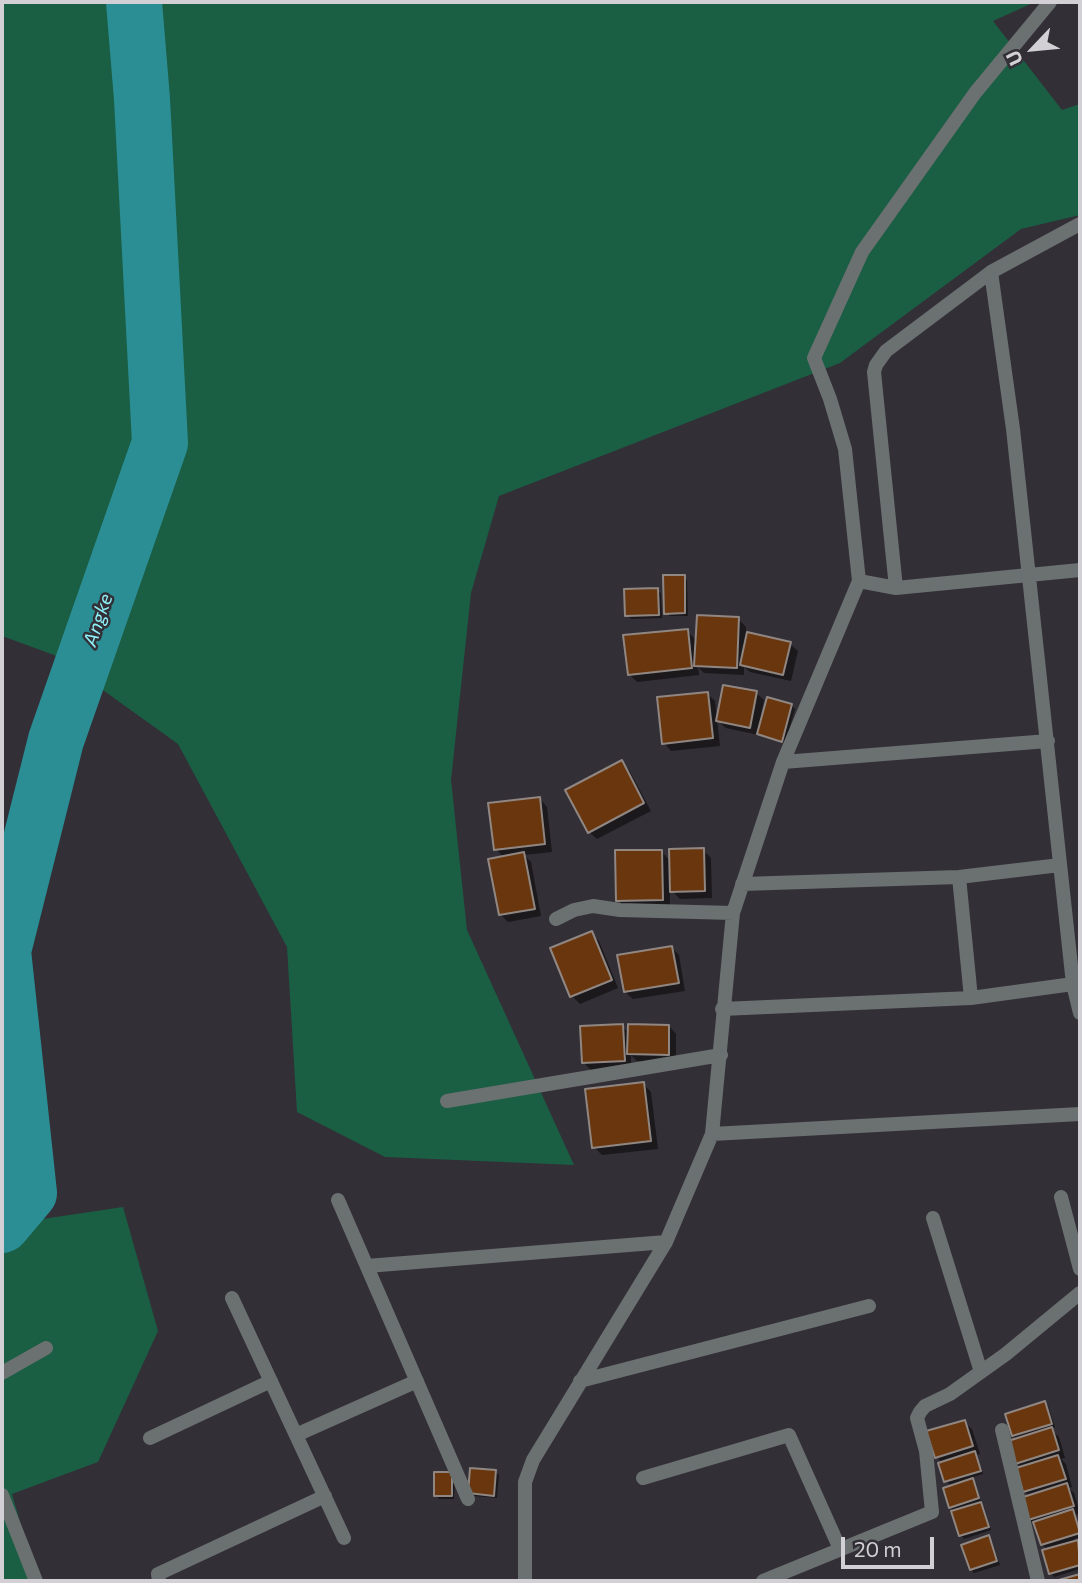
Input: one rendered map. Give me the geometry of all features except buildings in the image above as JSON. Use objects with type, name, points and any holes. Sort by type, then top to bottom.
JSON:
[{"type":"street","points":[[525,1581],[525,1482],[533,1460],[666,1242],[712,1134],[733,913],[783,762],[859,581],[845,449],[814,358],[862,252],[975,93],[1050,2]]},
{"type":"street","points":[[896,588],[874,372],[876,365],[886,351],[991,272],[1080,224]]},
{"type":"street","points":[[991,272],[1013,429],[1073,984],[1080,1013]]},
{"type":"street","points":[[859,581],[896,588],[1080,570]]},
{"type":"street","points":[[783,762],[1048,741]]},
{"type":"street","points":[[742,884],[959,877],[1060,865]]},
{"type":"street","points":[[959,877],[971,998]]},
{"type":"street","points":[[556,919],[574,910],[593,906],[620,910],[733,913]]},
{"type":"street","points":[[722,1009],[971,998],[1073,984]]},
{"type":"street","points":[[447,1101],[721,1055]]},
{"type":"street","points":[[712,1134],[1080,1114]]},
{"type":"street","points":[[1061,1198],[1078,1250],[1080,1269]]},
{"type":"street","points":[[338,1200],[468,1499]]},
{"type":"street","points":[[933,1218],[981,1372]]},
{"type":"street","points":[[367,1266],[666,1242]]},
{"type":"street","points":[[763,1581],[932,1511],[926,1451],[917,1418],[925,1406],[950,1394],[981,1372],[1033,1334],[1080,1293]]},
{"type":"street","points":[[232,1298],[344,1538]]},
{"type":"street","points":[[580,1381],[869,1307]]},
{"type":"street","points":[[2,1374],[46,1348]]},
{"type":"street","points":[[150,1438],[271,1381]]},
{"type":"street","points":[[296,1435],[417,1381]]},
{"type":"street","points":[[1002,1430],[1034,1580]]},
{"type":"street","points":[[643,1478],[789,1435],[840,1549]]},
{"type":"street","points":[[2,1495],[36,1581]]},
{"type":"street","points":[[159,1581],[158,1574],[325,1496]]},
{"type":"green space","points":[[2,2],[1035,2],[993,21],[1062,110],[1080,104],[1080,215],[1021,229],[840,363],[499,496],[471,593],[451,780],[467,930],[574,1165],[385,1157],[297,1112],[287,947],[178,744],[54,655],[2,636]]},
{"type":"green space","points":[[123,1207],[158,1331],[98,1462],[12,1494],[37,1581],[2,1581],[2,1229],[16,1223]]},
{"type":"waterway","name":"Angke","points":[[2,1225],[29,1193],[3,951],[56,740],[160,443],[142,99],[134,2]]}]
